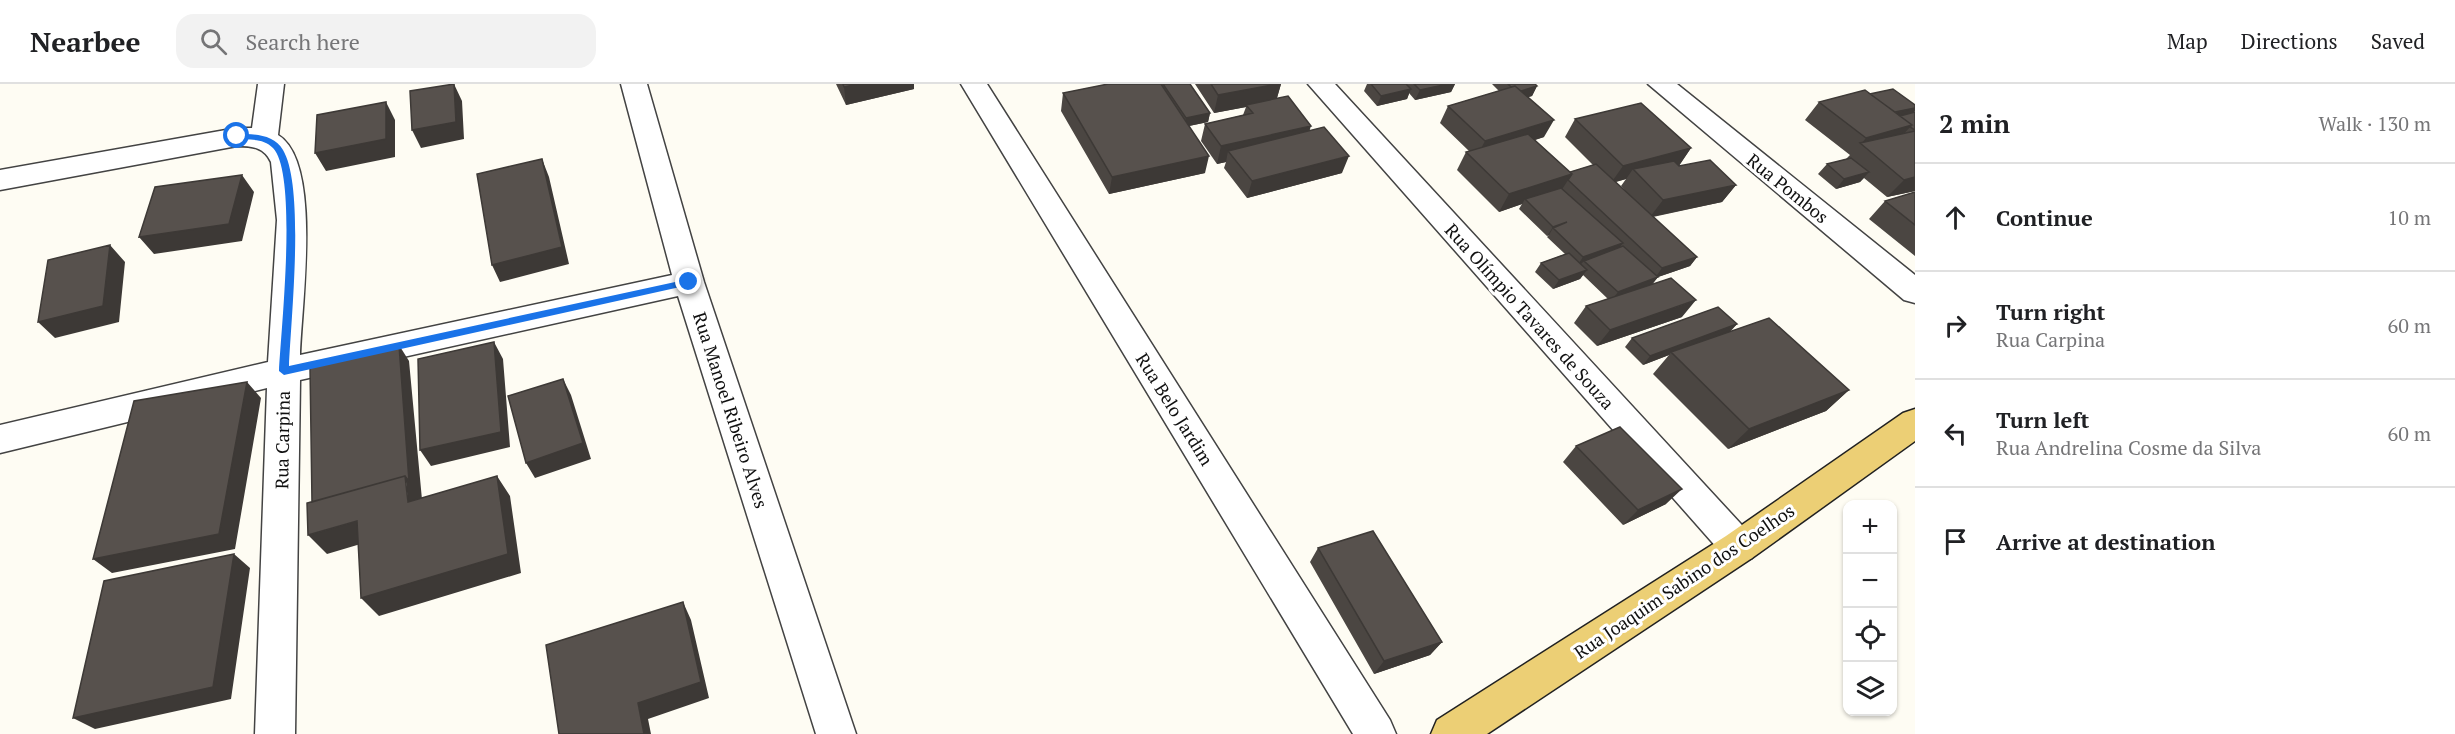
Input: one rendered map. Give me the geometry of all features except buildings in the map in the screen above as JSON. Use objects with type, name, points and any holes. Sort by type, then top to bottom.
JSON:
[{"type":"main road","name":"Rua Joaquim Sabino dos Coelhos","points":[[1451,734],[1739,547],[1915,423]]},
{"type":"street","points":[[0,180],[219,139],[249,136],[264,138],[271,84]]},
{"type":"street","name":"Rua Manoel Ribeiro Alves","points":[[634,84],[689,282],[836,734]]},
{"type":"street","name":"Rua Belo Jardim","points":[[974,84],[1376,734]]},
{"type":"street","name":"Rua Olímpio Tavares de Souza","points":[[1321,84],[1739,547]]},
{"type":"street","name":"Rua Pombos","points":[[1661,84],[1915,292]]},
{"type":"street","name":"Rua Carpina","points":[[264,138],[279,150],[289,175],[290,219],[275,734]]},
{"type":"street","points":[[0,439],[284,371],[689,282]]},
{"type":"route","points":[[237,136],[256,136],[272,142],[279,150],[289,175],[290,219],[284,371],[689,282]]}]
